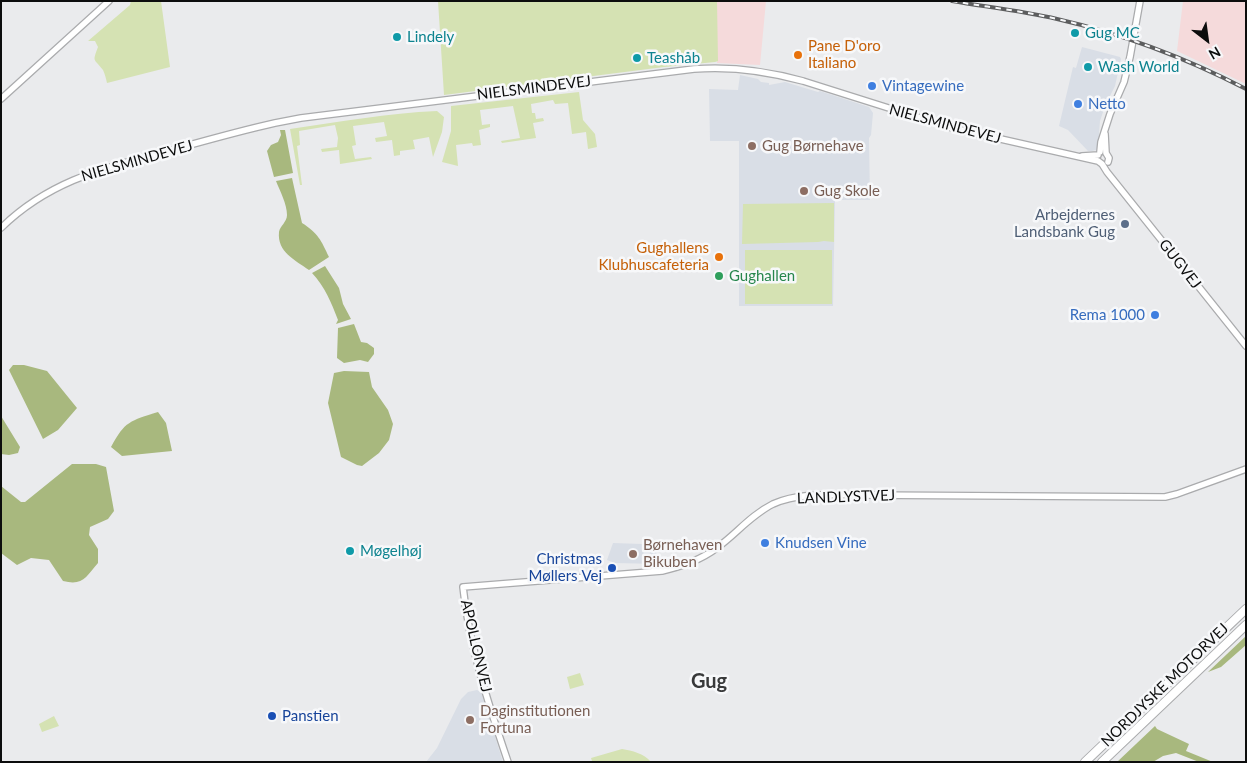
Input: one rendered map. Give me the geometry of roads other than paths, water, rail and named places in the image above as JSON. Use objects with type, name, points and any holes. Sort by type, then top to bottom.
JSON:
[{"type":"highway","name":"NORDJYSKE MOTORVEJ","points":[[1085,762],[1246,609]]},
{"type":"highway","name":"NORDJYSKE MOTORVEJ","points":[[1102,762],[1246,625]]},
{"type":"street","points":[[1,99],[110,1]]},
{"type":"street","name":"GUGVEJ","points":[[1140,1],[1126,74],[1104,132],[1102,158],[1115,180],[1246,346]]},
{"type":"street","name":"NIELSMINDEVEJ","points":[[1,228],[28,205],[49,192],[86,174],[281,122],[694,68],[731,68],[781,75],[952,128],[1080,156],[1102,158]]},
{"type":"street","name":"LANDLYSTVEJ","points":[[463,587],[662,571],[682,566],[719,547],[760,511],[794,497],[813,495],[1165,497],[1187,491],[1246,469]]},
{"type":"street","name":"APOLLONVEJ","points":[[463,587],[470,632],[508,762]]},
{"type":"railway","points":[[952,1],[1044,16],[1106,32],[1177,57],[1246,89]]},
{"type":"place","name":"Gug MC","points":[[1075,33]]},
{"type":"place","name":"Lindely","points":[[397,37]]},
{"type":"place","name":"Pane D'oro Italiano","points":[[798,55]]},
{"type":"place","name":"Teashåb","points":[[637,58]]},
{"type":"place","name":"Wash World","points":[[1088,67]]},
{"type":"place","name":"Vintagewine","points":[[872,86]]},
{"type":"place","name":"Netto","points":[[1078,104]]},
{"type":"place","name":"Gug Børnehave","points":[[752,146]]},
{"type":"place","name":"Gug Skole","points":[[804,191]]},
{"type":"place","name":"Arbejdernes Landsbank Gug","points":[[1125,224]]},
{"type":"place","name":"Gughallens Klubhuscafeteria","points":[[719,257]]},
{"type":"place","name":"Gughallen","points":[[719,276]]},
{"type":"place","name":"Rema 1000","points":[[1155,315]]},
{"type":"place","name":"Knudsen Vine","points":[[765,543]]},
{"type":"place","name":"Møgelhøj","points":[[350,551]]},
{"type":"place","name":"Børnehaven Bikuben","points":[[633,554]]},
{"type":"place","name":"Christmas Møllers Vej","points":[[612,568]]},
{"type":"place","name":"Panstien","points":[[272,716]]},
{"type":"place","name":"Daginstitutionen Fortuna","points":[[470,720]]},
{"type":"district","name":"Gug","points":[[709,682]]}]
